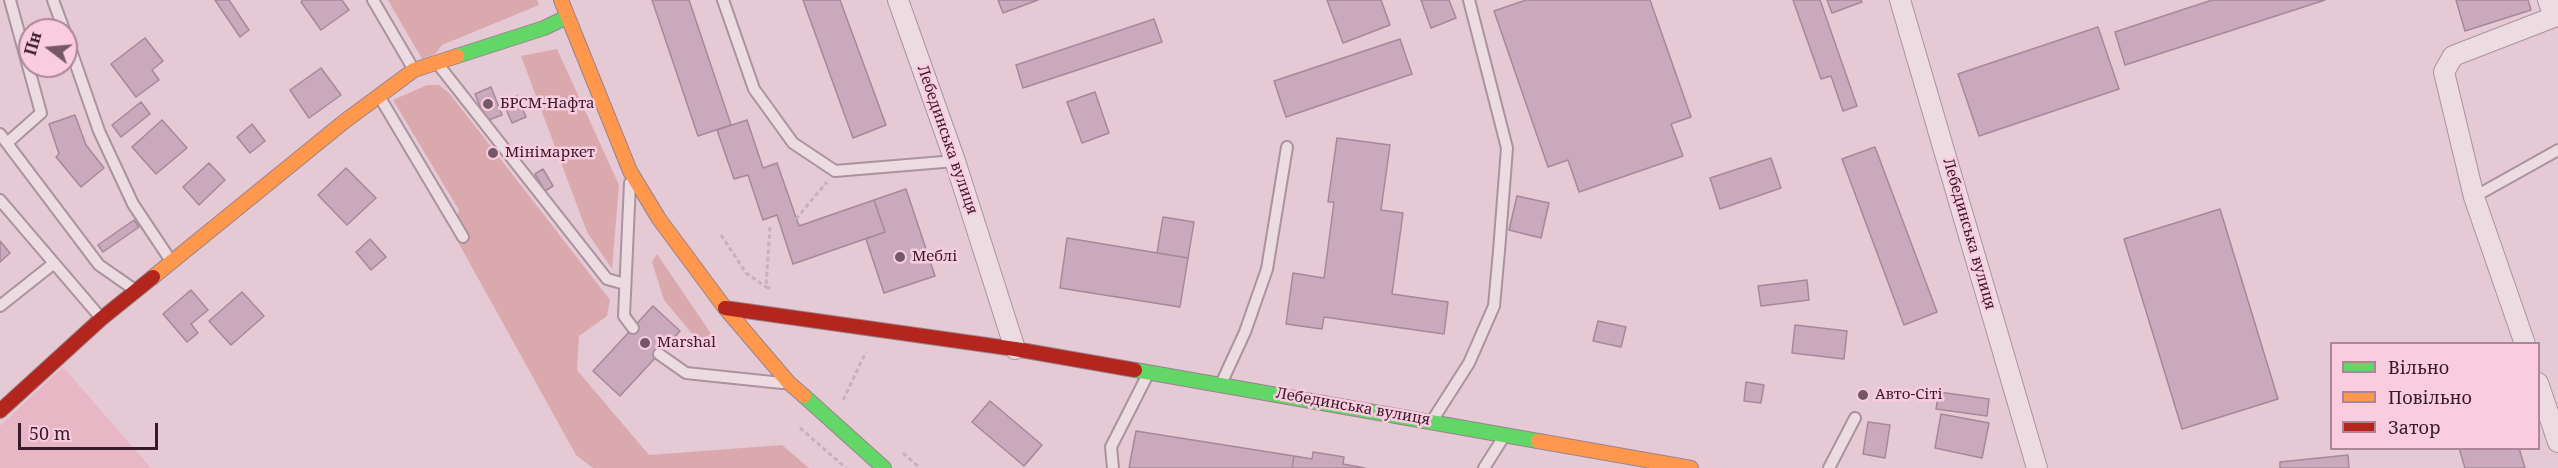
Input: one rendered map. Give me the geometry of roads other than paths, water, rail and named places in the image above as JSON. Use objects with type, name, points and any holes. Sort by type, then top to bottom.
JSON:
[{"type":"street","points":[[561,0],[630,171],[659,219],[725,308],[789,383],[884,468]]},
{"type":"street","name":"Лебединська вулиця","points":[[898,0],[955,161],[1015,349]]},
{"type":"street","name":"Лебединська вулиця","points":[[1900,0],[2037,468]]},
{"type":"street","points":[[2524,342],[2474,197],[2444,72],[2453,56],[2554,17],[2548,0]]},
{"type":"street","points":[[0,411],[101,319],[171,261],[414,70],[544,28],[567,17]]},
{"type":"street","name":"Лебединська вулиця","points":[[725,308],[1015,349],[1149,371],[1691,468]]},
{"type":"street","points":[[2540,389],[2558,442]]},
{"type":"lane","points":[[10,0],[41,113],[3,139],[99,265],[135,291]]},
{"type":"lane","points":[[53,0],[60,18]]},
{"type":"lane","points":[[373,0],[414,70]]},
{"type":"lane","points":[[723,0],[754,89],[794,143],[835,171],[955,161]]},
{"type":"lane","points":[[1432,422],[1469,363],[1494,306],[1499,251],[1507,148],[1469,0]]},
{"type":"lane","points":[[437,63],[607,279],[625,284]]},
{"type":"lane","points":[[78,71],[99,131],[133,204],[171,261]]},
{"type":"lane","points":[[379,96],[463,237]]},
{"type":"lane","points":[[1221,384],[1245,332],[1267,269],[1287,147]]},
{"type":"lane","points":[[2474,197],[2558,150]]},
{"type":"lane","points":[[630,171],[624,316],[633,328]]},
{"type":"lane","points":[[0,200],[101,319]]},
{"type":"lane","points":[[0,306],[53,264]]},
{"type":"lane","points":[[659,354],[686,373],[789,383]]},
{"type":"lane","points":[[1113,468],[1111,447],[1149,371]]},
{"type":"lane","points":[[1829,468],[1855,418]]},
{"type":"lane","points":[[1484,468],[1505,435]]},
{"type":"place","name":"БРСМ-Нафта","points":[[488,104]]},
{"type":"place","name":"Мінімаркет","points":[[493,153]]},
{"type":"place","name":"Меблі","points":[[900,257]]},
{"type":"place","name":"Marshal","points":[[645,343]]},
{"type":"place","name":"Авто-Сіті","points":[[1863,395]]}]
